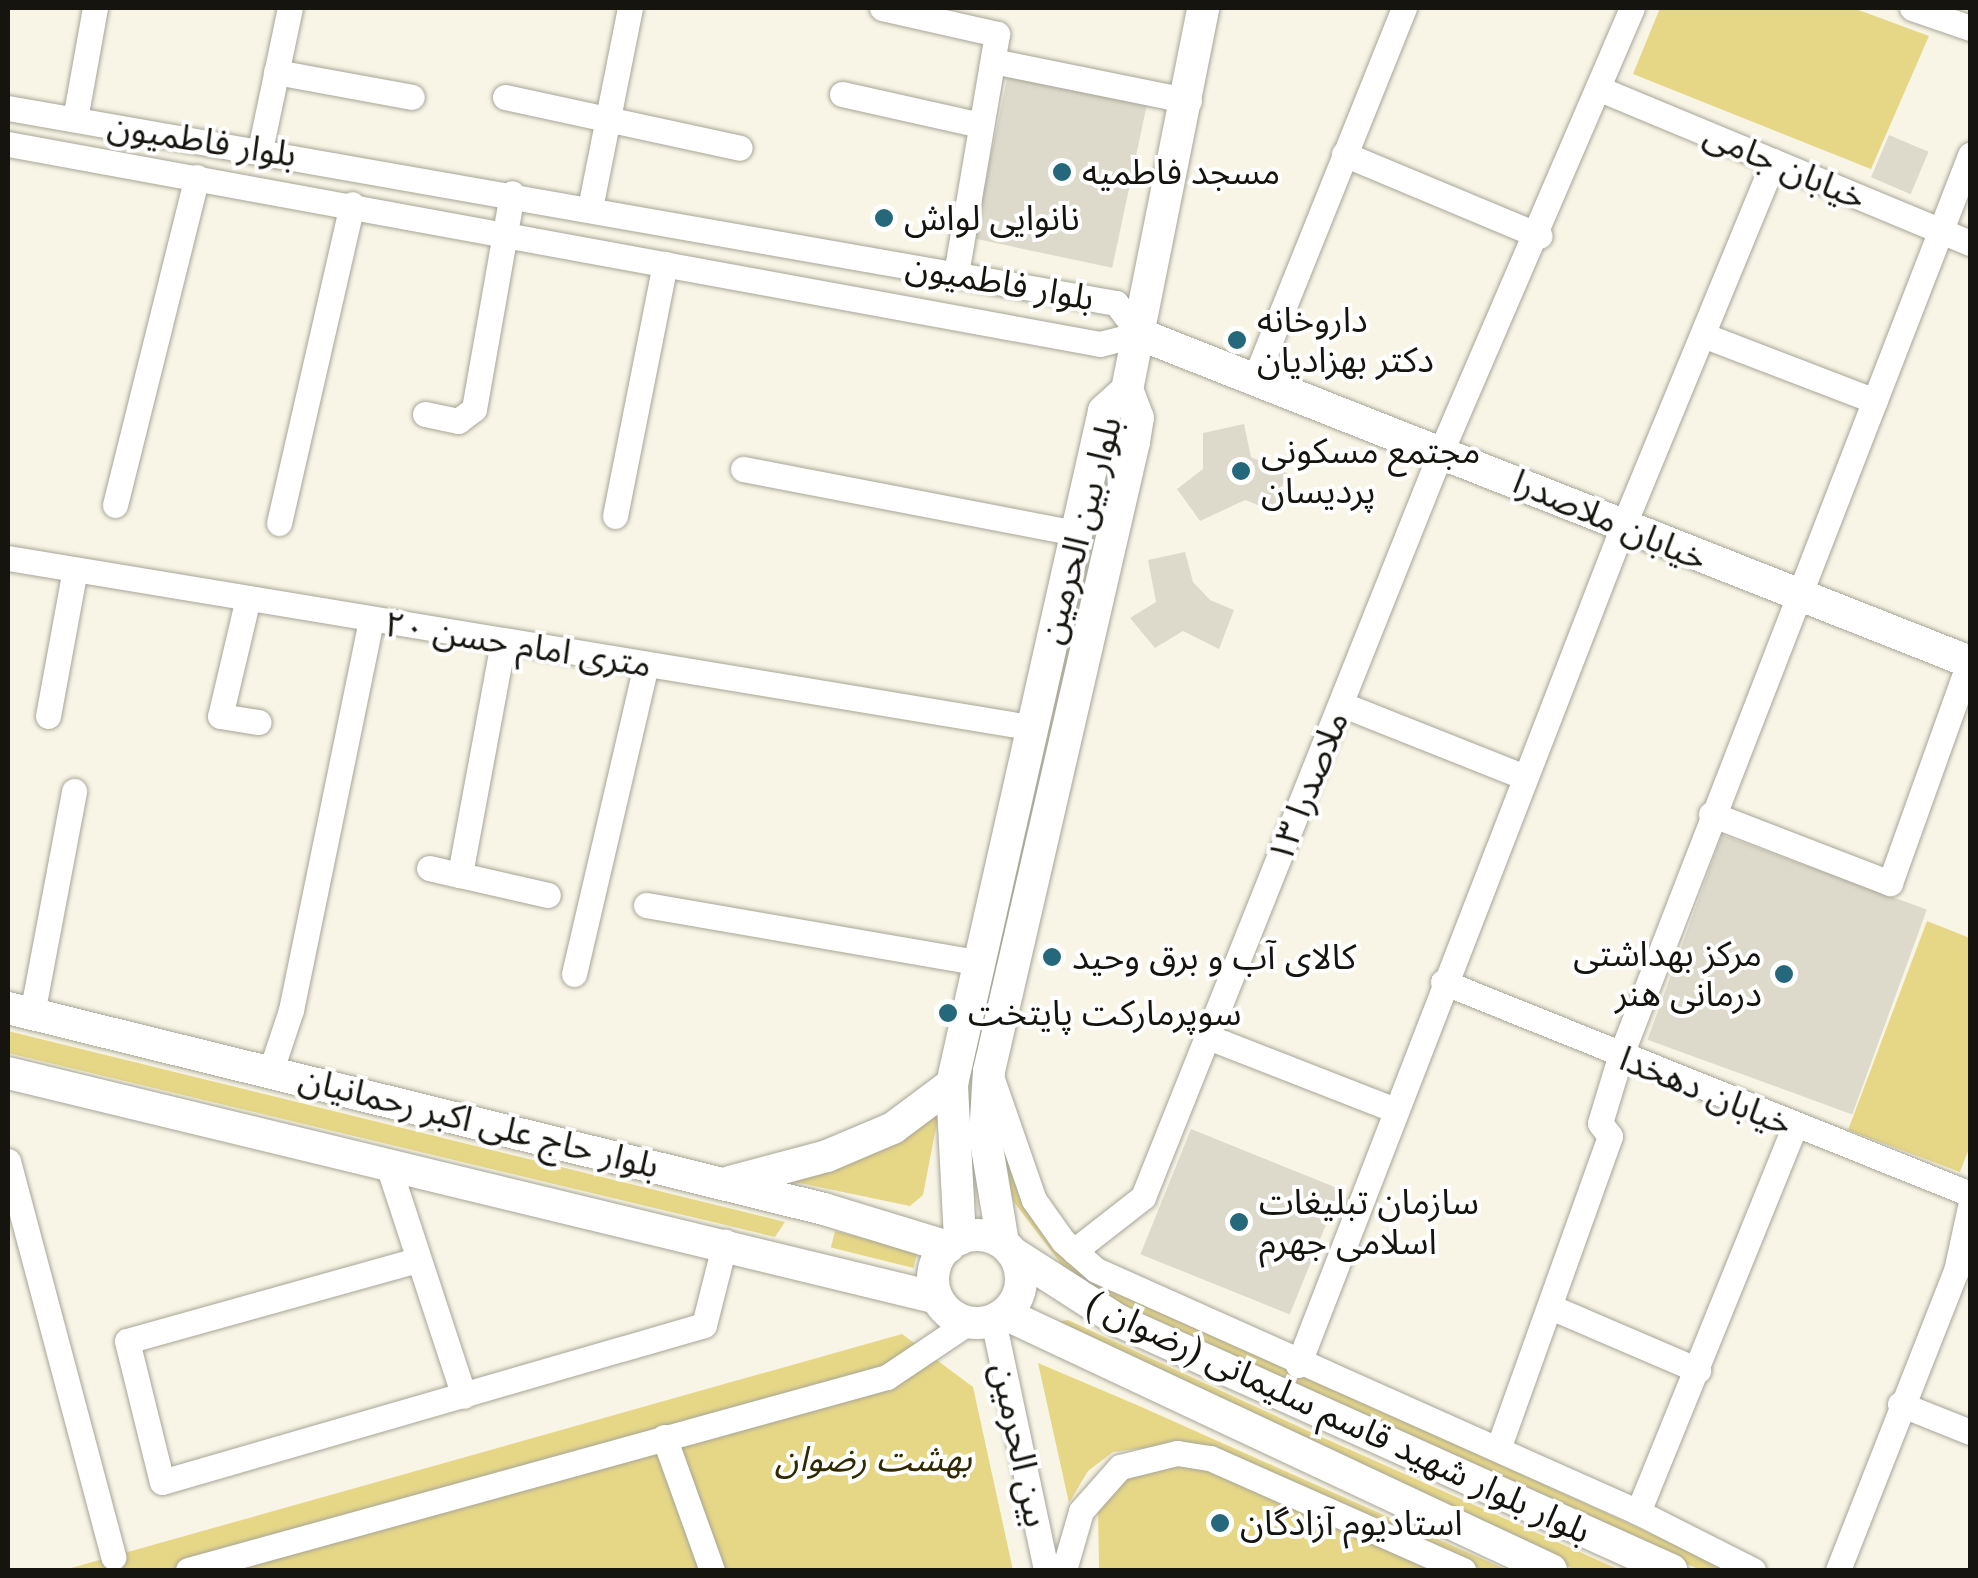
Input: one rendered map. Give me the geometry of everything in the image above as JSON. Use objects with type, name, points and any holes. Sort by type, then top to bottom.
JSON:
[{"type":"main road","points":[[1127,390],[1189,101],[1203,8]]},
{"type":"main road","name":"خیابان ملاصدرا","points":[[1139,334],[1442,449],[1622,528],[1970,661]]},
{"type":"main road","name":"بلوار بین الحرمین","points":[[954,1243],[952,1084],[966,1014],[1104,411],[1127,390],[1138,418],[1134,442],[989,1071],[985,1136],[1008,1248]]},
{"type":"main road","name":"بلوار حاج علی اکبر رحمانیان","points":[[20,1011],[271,1070],[954,1243]]},
{"type":"main road","points":[[966,1014],[1000,1019]]},
{"type":"main road","name":"بلوار حاج علی اکبر رحمانیان","points":[[8,1073],[725,1242],[937,1298]]},
{"type":"main road","points":[[724,1184],[827,1156],[893,1128],[952,1084]]},
{"type":"main road","points":[[786,1257],[801,1203]]},
{"type":"main road","points":[[989,1237],[1008,1248],[1020,1292],[989,1319],[937,1298],[934,1270],[954,1243],[989,1237]]},
{"type":"main road","name":"بلوار بلوار شهید قاسم سلیمانی (رضوان )","points":[[1008,1248],[1119,1322],[1671,1570]]},
{"type":"main road","name":"بلوار بلوار شهید قاسم سلیمانی (رضوان )","points":[[989,1319],[1551,1570]]},
{"type":"street","points":[[75,119],[95,8]]},
{"type":"street","points":[[260,150],[290,8]]},
{"type":"street","points":[[590,208],[630,8]]},
{"type":"street","points":[[882,8],[997,34],[956,274]]},
{"type":"street","points":[[1256,376],[1404,8]]},
{"type":"street","points":[[1442,449],[1540,236],[1632,8]]},
{"type":"street","points":[[1912,8],[1970,28]]},
{"type":"street","points":[[992,61],[1189,101]]},
{"type":"street","points":[[276,72],[412,97]]},
{"type":"street","name":"خیابان جامی","points":[[1600,89],[1970,244]]},
{"type":"street","points":[[842,94],[982,125]]},
{"type":"street","points":[[505,97],[740,148]]},
{"type":"street","name":"بلوار فاطمیون","points":[[8,108],[512,193],[1116,303],[1139,334],[1100,344],[352,204],[197,177],[10,153]]},
{"type":"street","points":[[1344,154],[1540,236]]},
{"type":"street","points":[[1498,1448],[1553,1308],[1610,1136],[1600,1123],[1620,1057],[1758,690],[1970,154]]},
{"type":"street","points":[[1298,1366],[1443,982],[1622,528],[1653,462],[1774,161]]},
{"type":"street","points":[[115,504],[197,177]]},
{"type":"street","points":[[425,414],[458,421],[474,409],[512,193]]},
{"type":"street","points":[[279,522],[352,204]]},
{"type":"street","points":[[615,516],[664,264]]},
{"type":"street","points":[[1059,335],[1070,309],[1066,295]]},
{"type":"street","points":[[1703,335],[1875,401]]},
{"type":"street","name":"ملاصدرا ۱۳","points":[[1074,1251],[1143,1197],[1442,449]]},
{"type":"street","points":[[742,469],[1074,533]]},
{"type":"street","name":"۲۰ متری امام حسن","points":[[8,558],[1029,727]]},
{"type":"street","points":[[48,716],[75,569]]},
{"type":"street","points":[[248,598],[220,716],[259,722]]},
{"type":"street","points":[[271,1070],[291,1010],[370,620]]},
{"type":"street","points":[[460,875],[503,642]]},
{"type":"street","points":[[1712,814],[1890,883],[1970,661]]},
{"type":"street","points":[[574,974],[646,664]]},
{"type":"street","points":[[1341,704],[1524,777]]},
{"type":"street","points":[[20,1011],[74,791]]},
{"type":"street","points":[[430,868],[548,894]]},
{"type":"street","points":[[646,905],[977,962]]},
{"type":"street","name":"خیابان دهخدا","points":[[1443,982],[1620,1057],[1970,1194]]},
{"type":"street","points":[[1208,1037],[1395,1110]]},
{"type":"street","points":[[989,1071],[1034,1200],[1074,1251],[1096,1270],[1298,1366],[1498,1448],[1638,1512],[1752,1570]]},
{"type":"street","points":[[1638,1512],[1795,1126]]},
{"type":"street","points":[[8,1161],[113,1557]]},
{"type":"street","points":[[388,1162],[464,1396]]},
{"type":"street","points":[[1838,1570],[1900,1404],[1956,1271],[1970,1207]]},
{"type":"street","points":[[417,1260],[127,1342],[162,1482],[704,1325],[725,1242]]},
{"type":"street","points":[[1553,1308],[1698,1370]]},
{"type":"street","points":[[188,1570],[887,1377],[989,1319]]},
{"type":"street","name":"بین الحرمین","points":[[989,1319],[1046,1570]]},
{"type":"street","points":[[1900,1404],[1970,1432]]},
{"type":"street","points":[[664,1437],[712,1570]]},
{"type":"street","points":[[1064,1570],[1081,1511],[1120,1466],[1178,1453],[1210,1458],[1463,1570]]},
{"type":"green space","points":[[1660,8],[1853,8],[1929,36],[1871,169],[1633,74]]},
{"type":"green space","points":[[1927,921],[1970,938],[1970,1146],[1960,1172],[1848,1130]]},
{"type":"green space","points":[[8,1031],[785,1222],[775,1237],[8,1053]]},
{"type":"green space","points":[[939,1112],[923,1195],[910,1206],[785,1180]]},
{"type":"green space","points":[[991,1122],[1093,1277],[1730,1570],[1700,1570],[1096,1292],[1062,1265],[1014,1202]]},
{"type":"green space","points":[[835,1231],[917,1252],[913,1268],[831,1247]]},
{"type":"green space","points":[[1068,1320],[1620,1570],[1576,1570],[1056,1322]]},
{"type":"green space","name":"بهشت رضوان","points":[[902,1334],[973,1387],[1013,1570],[64,1570]]},
{"type":"green space","points":[[1038,1363],[1507,1570],[1483,1570],[1255,1469],[1175,1444],[1113,1452],[1088,1471],[1069,1503]]},
{"type":"green space","name":"استادیوم آزادگان","points":[[1180,1459],[1451,1570],[1099,1570],[1098,1506],[1128,1478]]},
{"type":"building","name":"مسجد فاطمیه","points":[[1008,75],[1147,105],[1112,268],[973,238]]},
{"type":"building","points":[[1889,135],[1929,152],[1911,194],[1871,177]]},
{"type":"building","name":"مجتمع مسکونی پردیسان","points":[[1244,424],[1251,457],[1287,473],[1273,511],[1245,500],[1200,521],[1177,489],[1203,469],[1203,433]]},
{"type":"building","name":"مجتمع مسکونی پردیسان","points":[[1185,552],[1193,582],[1210,600],[1234,610],[1219,649],[1183,631],[1155,648],[1130,618],[1156,602],[1148,560]]},
{"type":"building","name":"مرکز بهداشتی درمانی هنر","points":[[1722,835],[1927,910],[1852,1114],[1647,1040]]},
{"type":"building","name":"سازمان تبلیغات اسلامی جهرم","points":[[1191,1129],[1340,1189],[1290,1314],[1140,1254]]},
{"type":"place","name":"مسجد فاطمیه","points":[[1062,172]]},
{"type":"place","name":"نانوایی لواش","points":[[884,218]]},
{"type":"place","name":"داروخانه دکتر بهزادیان","points":[[1237,340]]},
{"type":"place","name":"مجتمع مسکونی پردیسان","points":[[1241,471]]},
{"type":"place","name":"کالای آب و برق وحید","points":[[1052,957]]},
{"type":"place","name":"مرکز بهداشتی درمانی هنر","points":[[1784,974]]},
{"type":"place","name":"سوپرمارکت پایتخت","points":[[948,1013]]},
{"type":"place","name":"سازمان تبلیغات اسلامی جهرم","points":[[1239,1222]]},
{"type":"place","name":"استادیوم آزادگان","points":[[1220,1523]]}]
